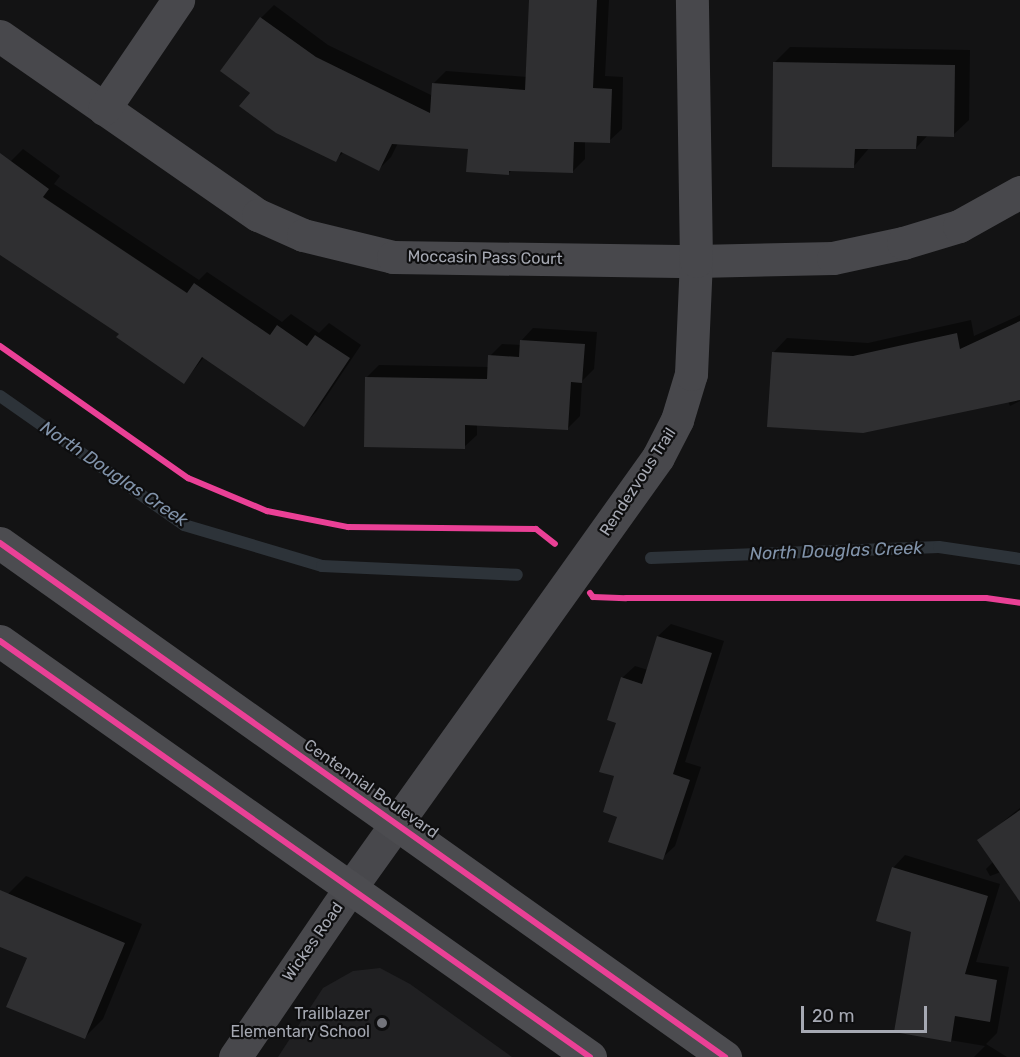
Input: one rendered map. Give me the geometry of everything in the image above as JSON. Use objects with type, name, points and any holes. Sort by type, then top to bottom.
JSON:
[{"type":"main road","name":"Centennial Boulevard","points":[[0,543],[725,1057]]},
{"type":"main road","points":[[0,641],[590,1057]]},
{"type":"street","points":[[104,109],[178,0]]},
{"type":"street","name":"Rendezvous Trail","points":[[351,887],[638,486],[673,430],[691,374],[696,261],[692,0]]},
{"type":"street","name":"Moccasin Pass Court","points":[[0,36],[258,215],[303,234],[393,257],[696,261],[833,258],[903,243],[959,226],[1020,192]]},
{"type":"street","name":"Wickes Road","points":[[235,1057],[351,887]]},
{"type":"shaded area","name":"Trailblazer Elementary School","points":[[380,968],[410,984],[512,1057],[278,1057],[323,988],[353,971]]},
{"type":"building","points":[[529,0],[597,0],[593,88],[612,89],[610,143],[574,142],[573,173],[509,171],[509,175],[466,172],[468,149],[392,144],[379,171],[341,152],[336,162],[276,133],[239,106],[250,93],[220,71],[260,17],[316,57],[430,113],[432,83],[525,90]]},
{"type":"building","points":[[773,62],[955,65],[954,137],[917,136],[916,149],[855,149],[854,168],[772,167]]},
{"type":"building","points":[[0,153],[49,189],[43,197],[187,293],[194,283],[270,335],[277,325],[307,346],[315,335],[350,358],[304,427],[202,357],[184,384],[116,337],[119,334],[0,255]]},
{"type":"building","points":[[1020,321],[1020,400],[863,433],[767,427],[772,352],[853,356],[957,333],[960,349]]},
{"type":"building","points":[[520,340],[585,344],[582,383],[571,382],[568,430],[465,425],[465,449],[364,447],[365,377],[487,379],[488,355],[519,357]]},
{"type":"building","points":[[657,636],[712,653],[673,774],[690,780],[663,860],[608,842],[617,817],[603,812],[614,776],[599,772],[616,723],[607,720],[621,677],[642,684]]},
{"type":"building","points":[[1020,810],[1020,902],[977,840]]},
{"type":"building","points":[[892,867],[988,896],[965,974],[997,980],[990,1022],[955,1016],[951,1042],[894,1032],[911,932],[876,921]]},
{"type":"building","points":[[0,890],[125,943],[85,1039],[6,1007],[27,958],[0,947]]},
{"type":"waterway","name":"North Douglas Creek","points":[[0,396],[184,525],[322,566],[517,575]]},
{"type":"waterway","name":"North Douglas Creek","points":[[651,558],[939,547],[1020,559]]},
{"type":"cycle path","points":[[0,346],[188,478],[267,511],[348,527],[536,529],[555,544]]},
{"type":"cycle path","points":[[0,543],[725,1057]]},
{"type":"cycle path","points":[[590,593],[593,597],[626,598],[986,598],[1020,603]]},
{"type":"cycle path","points":[[0,641],[590,1057]]},
{"type":"place","name":"Trailblazer Elementary School","points":[[382,1023]]}]
